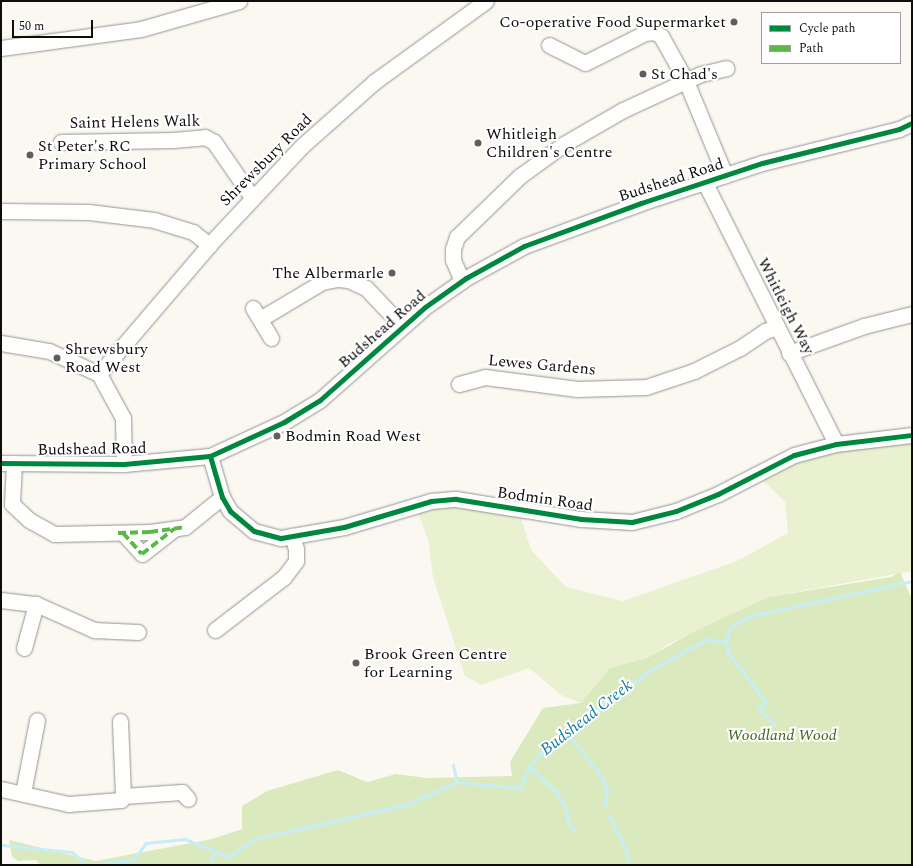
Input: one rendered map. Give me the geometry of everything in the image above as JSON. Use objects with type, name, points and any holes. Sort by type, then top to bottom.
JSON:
[{"type":"street","points":[[1,48],[141,30],[239,1]]},
{"type":"street","name":"Shrewsbury Road","points":[[99,374],[209,245],[252,197],[302,146],[374,82],[486,1]]},
{"type":"street","points":[[549,45],[585,63],[645,33],[654,32],[660,36],[686,81],[725,176]]},
{"type":"street","points":[[462,281],[453,260],[453,250],[457,237],[520,176],[564,144],[623,110],[686,81],[726,68]]},
{"type":"street","name":"Budshead Road","points":[[7,463],[124,464],[210,456],[284,422],[320,400],[402,326],[462,281],[524,246],[641,202],[705,183],[762,163],[899,129],[912,123]]},
{"type":"street","name":"Saint Helens Walk","points":[[60,142],[173,140],[206,137],[214,142],[252,197]]},
{"type":"street","name":"Whitleigh Way","points":[[705,183],[836,444]]},
{"type":"street","points":[[1,211],[89,212],[154,220],[174,224],[193,232],[209,245]]},
{"type":"street","points":[[271,338],[257,313],[322,282],[338,279],[348,280],[366,288],[402,326]]},
{"type":"street","points":[[789,353],[864,326],[912,314]]},
{"type":"street","name":"Lewes Gardens","points":[[458,384],[484,377],[577,389],[646,387],[694,370],[740,348],[765,331],[777,327]]},
{"type":"street","points":[[1,343],[49,351],[99,374],[124,418],[124,464]]},
{"type":"street","name":"Bodmin Road","points":[[210,456],[222,497],[236,518],[254,530],[281,538],[344,527],[431,501],[456,499],[581,519],[632,522],[676,510],[718,494],[794,455],[836,444],[912,435]]},
{"type":"street","points":[[7,463],[7,508],[54,534],[123,533],[185,527],[222,497]]},
{"type":"street","points":[[123,533],[142,554],[174,529]]},
{"type":"street","points":[[215,630],[284,577],[296,561],[296,549],[292,536]]},
{"type":"street","points":[[1,600],[36,604],[94,630],[138,632]]},
{"type":"street","points":[[24,648],[36,604]]},
{"type":"street","points":[[23,793],[37,720]]},
{"type":"street","points":[[120,721],[124,796]]},
{"type":"street","points":[[1,788],[68,804],[121,800],[124,796],[182,792],[188,799]]},
{"type":"green space","points":[[912,442],[912,571],[769,597],[671,643],[647,658],[610,668],[581,703],[561,695],[529,668],[482,685],[465,676],[433,577],[429,543],[417,510],[455,504],[521,518],[531,550],[566,587],[623,601],[737,561],[788,533],[785,502],[758,476],[806,451]]},
{"type":"green space","name":"Woodland Wood","points":[[900,572],[912,599],[912,865],[41,865],[36,860],[18,861],[12,857],[9,840],[96,861],[212,839],[242,829],[242,806],[267,791],[338,770],[367,782],[396,774],[427,778],[512,776],[510,762],[543,708],[581,703],[610,668],[647,658],[697,630],[769,597],[891,577]]},
{"type":"waterway","name":"Budshead Creek","points":[[87,865],[133,860],[146,843],[185,839],[229,857],[254,839],[408,804],[457,782],[520,788],[530,766],[546,746],[647,672],[707,639],[726,642],[730,627],[750,616],[912,581]]},
{"type":"waterway","points":[[726,642],[728,653],[766,702],[758,708],[775,725]]},
{"type":"waterway","points":[[566,732],[602,777],[607,791],[605,806]]},
{"type":"waterway","points":[[453,765],[457,782]]},
{"type":"waterway","points":[[530,767],[557,793],[567,812],[568,822],[574,830]]},
{"type":"waterway","points":[[608,814],[626,850],[629,865]]},
{"type":"waterway","name":"Budshead Creek","points":[[1,845],[72,852],[87,865]]},
{"type":"waterway","points":[[211,865],[214,852]]},
{"type":"marked path","points":[[118,533],[150,532],[185,527]]},
{"type":"marked path","points":[[123,533],[142,554],[174,529]]},
{"type":"cycle path","points":[[1,463],[124,464],[210,456],[284,422],[320,400],[425,307],[466,278],[524,246],[641,203],[762,163],[899,129],[912,123]]},
{"type":"cycle path","points":[[210,456],[222,497],[230,511],[254,531],[281,538],[344,527],[431,501],[456,499],[581,519],[632,522],[676,511],[718,494],[794,455],[836,444],[912,435]]},
{"type":"place","name":"Co-operative Food Supermarket","points":[[734,22]]},
{"type":"place","name":"St Chad's","points":[[643,74]]},
{"type":"place","name":"Whitleigh Children's Centre","points":[[478,143]]},
{"type":"place","name":"St Peter's RC Primary School","points":[[30,155]]},
{"type":"place","name":"The Albermarle","points":[[392,273]]},
{"type":"place","name":"Shrewsbury Road West","points":[[57,358]]},
{"type":"place","name":"Bodmin Road West","points":[[277,436]]},
{"type":"place","name":"Brook Green Centre for Learning","points":[[356,663]]}]
